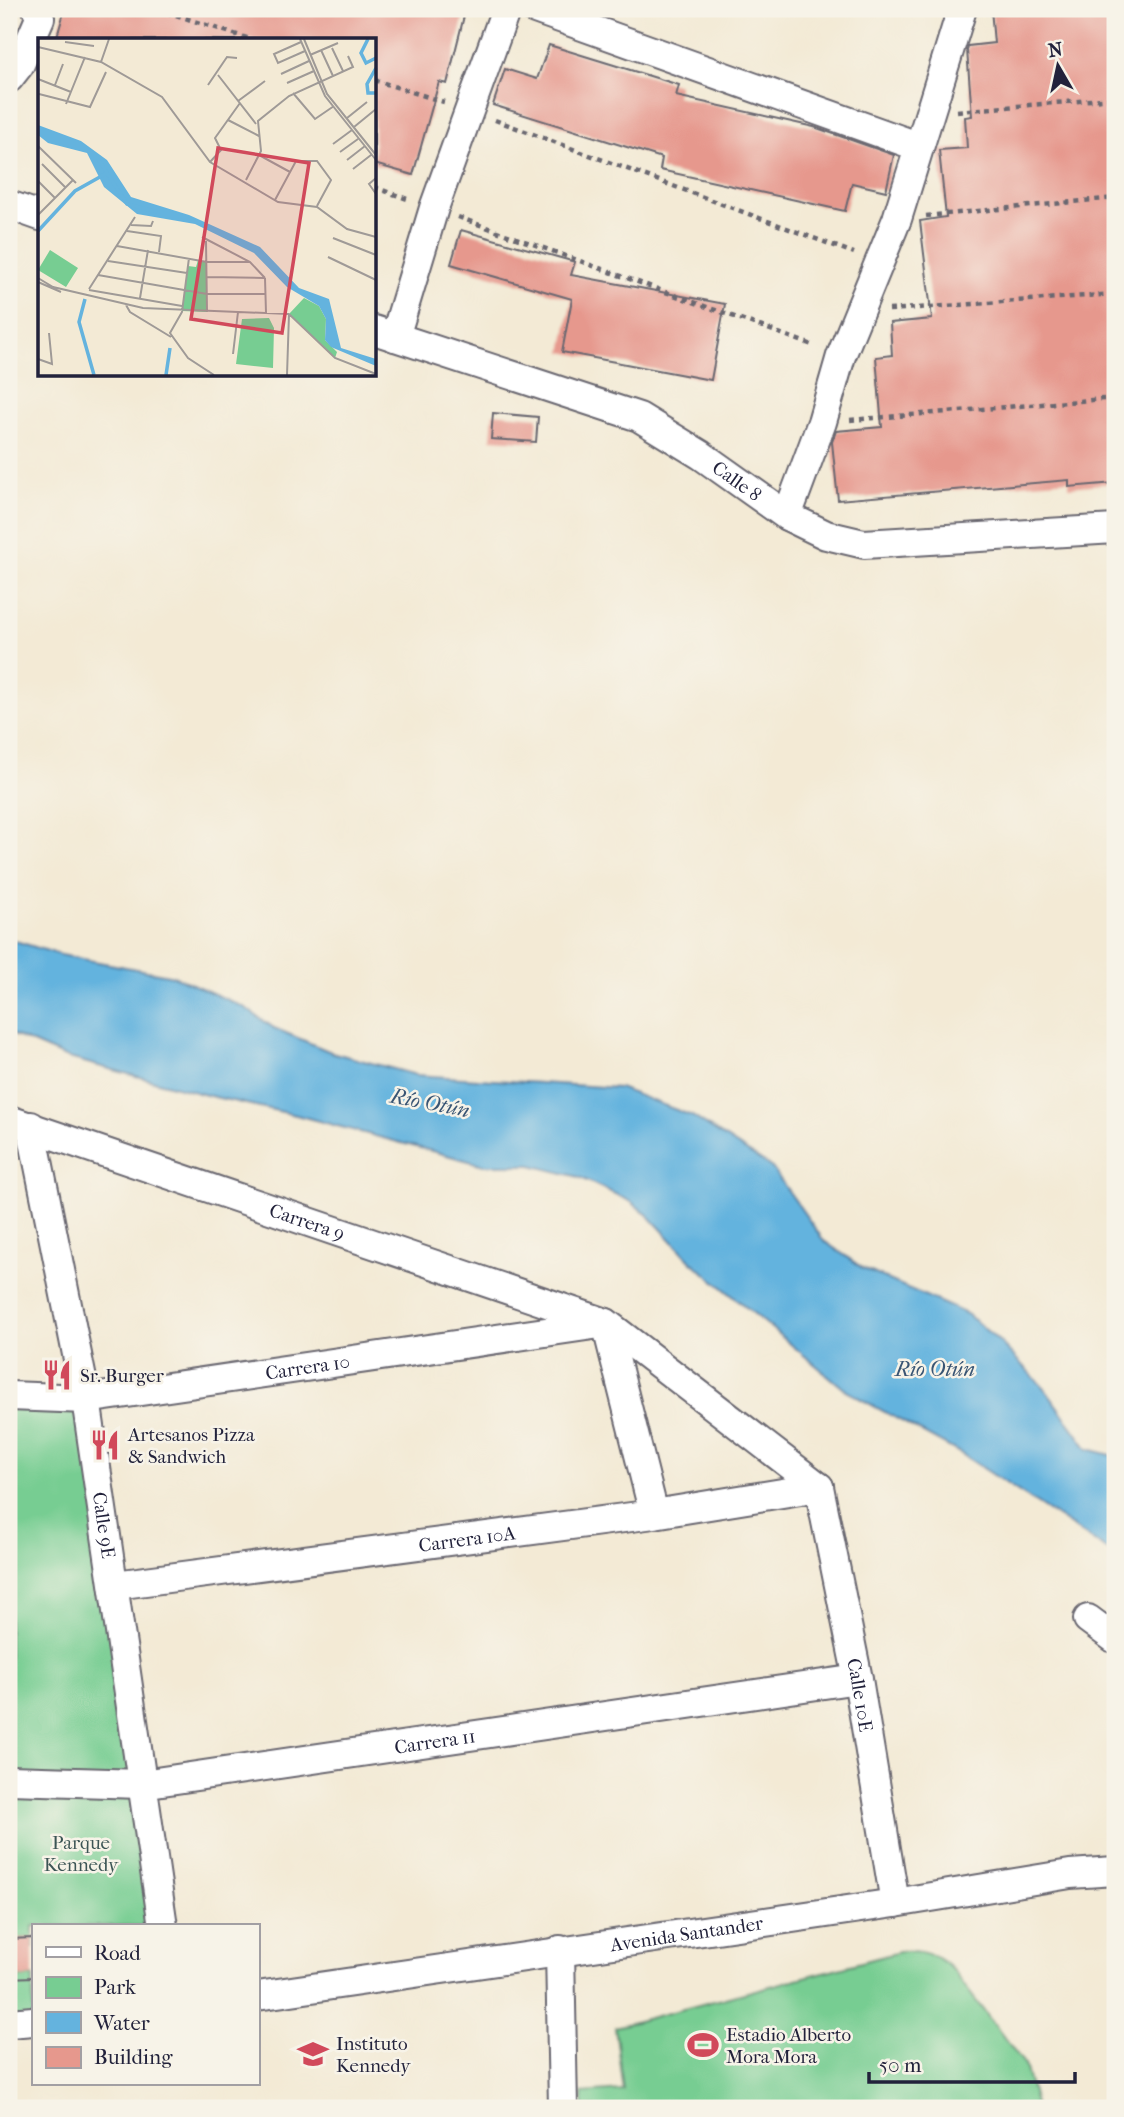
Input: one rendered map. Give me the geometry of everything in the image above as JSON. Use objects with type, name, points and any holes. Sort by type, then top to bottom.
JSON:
[{"type":"street","points":[[9,78],[20,64],[40,18],[37,9]]},
{"type":"street","points":[[385,333],[434,208],[467,110],[506,9]]},
{"type":"street","points":[[536,9],[918,146]]},
{"type":"street","points":[[787,516],[822,422],[841,356],[897,219],[962,9]]},
{"type":"street","points":[[9,205],[38,215]]},
{"type":"street","name":"Calle 8","points":[[385,333],[639,417],[701,455],[787,516],[826,535],[864,544],[1115,529]]},
{"type":"street","name":"Carrera 9","points":[[20,1123],[606,1323],[820,1487]]},
{"type":"street","name":"Calle 9E","points":[[20,1123],[86,1399],[163,1924]]},
{"type":"street","points":[[606,1323],[654,1514]]},
{"type":"street","name":"Carrera 10","points":[[9,1396],[86,1399],[606,1323]]},
{"type":"street","name":"Carrera 10A","points":[[115,1585],[654,1514],[820,1487]]},
{"type":"street","name":"Calle 10E","points":[[820,1487],[858,1679],[895,1903]]},
{"type":"street","points":[[1087,1619],[1115,1639]]},
{"type":"street","name":"Carrera 11","points":[[9,1780],[142,1784],[858,1679]]},
{"type":"street","name":"Avenida Santander","points":[[259,1996],[895,1903],[1070,1874],[1115,1871]]},
{"type":"street","points":[[559,1950],[563,2108]]},
{"type":"street","points":[[9,2023],[32,2021]]},
{"type":"path","points":[[157,9],[248,38]]},
{"type":"path","points":[[376,81],[467,110],[879,262]]},
{"type":"path","points":[[931,113],[1115,98]]},
{"type":"path","points":[[376,188],[841,356]]},
{"type":"path","points":[[897,219],[1115,198]]},
{"type":"path","points":[[857,313],[1115,294]]},
{"type":"path","points":[[822,422],[1115,398]]},
{"type":"green space","name":"Parque Kennedy","points":[[9,1396],[86,1399],[163,1924],[32,1924],[32,1938],[9,1939]]},
{"type":"green space","points":[[903,1951],[931,1955],[954,1972],[1025,2065],[1036,2108],[584,2108],[582,2093],[623,2090],[615,2027]]},
{"type":"green space","points":[[32,1977],[32,2021],[9,2023],[9,1978]]},
{"type":"water","name":"Río Otún","points":[[9,939],[61,955],[174,976],[244,1007],[274,1028],[331,1052],[416,1075],[619,1088],[692,1116],[772,1168],[824,1241],[864,1269],[967,1314],[1000,1342],[1044,1388],[1088,1449],[1115,1456],[1115,1555],[960,1453],[848,1392],[692,1262],[649,1216],[630,1201],[579,1177],[531,1165],[484,1165],[296,1115],[210,1096],[65,1057],[9,1033]]},
{"type":"building","points":[[65,9],[453,9],[465,12],[447,84],[439,82],[413,175],[376,165],[376,38],[57,38]]},
{"type":"building","points":[[991,9],[1115,9],[1115,483],[1069,487],[1069,480],[838,500],[832,442],[836,431],[882,427],[876,357],[892,355],[890,323],[932,319],[920,221],[946,217],[939,150],[967,148],[965,117],[972,116],[967,50],[968,46],[994,43]]},
{"type":"building","points":[[549,45],[679,85],[676,96],[814,127],[894,155],[886,191],[852,183],[845,211],[660,170],[662,158],[493,105],[505,69],[537,79]]},
{"type":"building","points":[[461,230],[575,262],[571,275],[725,304],[711,380],[562,352],[572,299],[451,264]]},
{"type":"building","points":[[493,413],[538,417],[536,442],[491,439]]},
{"type":"building","points":[[32,1938],[32,1977],[9,1978],[9,1939]]},
{"type":"place","name":"Sr. Burger","points":[[57,1375]]},
{"type":"place","name":"Artesanos Pizza & Sandwich","points":[[105,1445]]},
{"type":"place","name":"Estadio Alberto Mora Mora","points":[[703,2045]]},
{"type":"place","name":"Instituto Kennedy","points":[[313,2054]]}]
